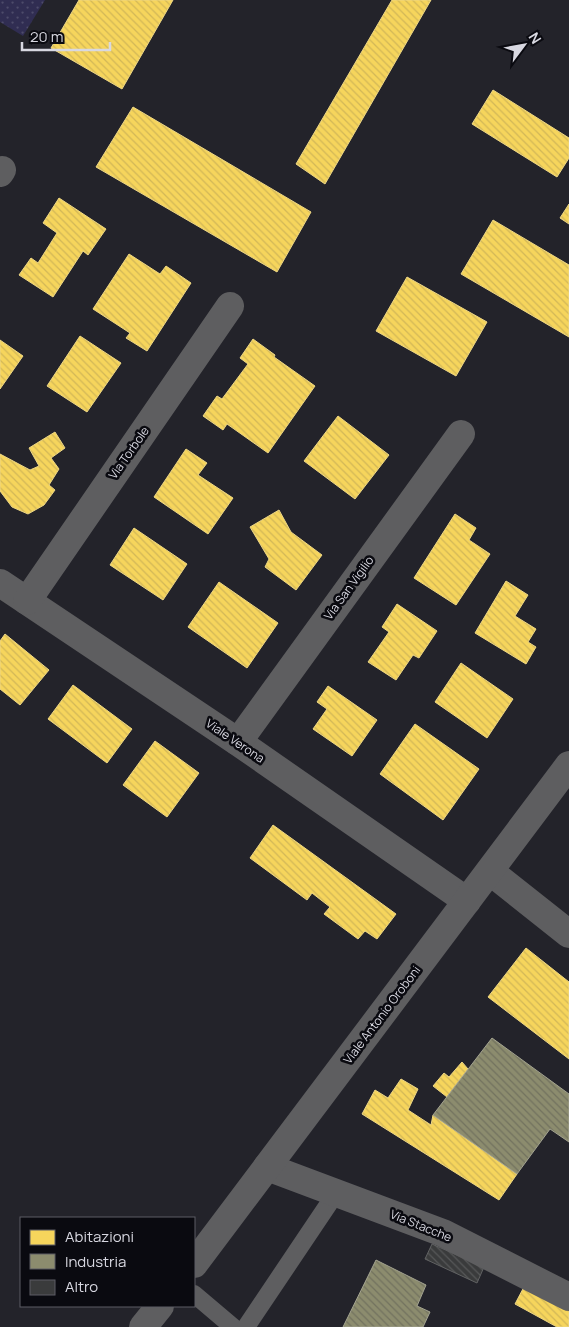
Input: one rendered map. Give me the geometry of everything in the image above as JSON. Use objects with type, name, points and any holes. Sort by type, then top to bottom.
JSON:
[{"type":"street","name":"Via Torbole","points":[[27,601],[230,306]]},
{"type":"street","name":"Via San Vigilio","points":[[238,742],[461,434]]},
{"type":"street","name":"Viale Verona","points":[[0,583],[238,742],[467,902]]},
{"type":"street","name":"Viale Antonio Oroboni","points":[[195,1263],[491,872],[569,765]]},
{"type":"street","points":[[491,872],[569,934]]},
{"type":"street","name":"Via Stacche","points":[[268,1167],[443,1233],[569,1297]]},
{"type":"street","points":[[142,1327],[159,1307]]},
{"type":"lane","points":[[246,1327],[336,1193]]},
{"type":"lane","points":[[195,1295],[233,1327]]},
{"type":"shaded area","points":[[0,0],[45,0],[23,36],[0,22]]},
{"type":"building: Abitazioni","points":[[79,0],[173,0],[122,89],[51,48]]},
{"type":"building: Abitazioni","points":[[392,0],[431,0],[325,184],[296,164]]},
{"type":"building: Abitazioni","points":[[493,90],[569,138],[569,158],[557,177],[472,124]]},
{"type":"building: Abitazioni","points":[[133,107],[311,212],[277,272],[96,167]]},
{"type":"building: Abitazioni","points":[[59,198],[106,229],[88,255],[83,251],[53,297],[19,275],[31,258],[38,263],[57,233],[43,223]]},
{"type":"building: Abitazioni","points":[[569,204],[569,224],[560,218]]},
{"type":"building: Abitazioni","points":[[493,220],[569,265],[569,337],[461,274]]},
{"type":"building: Abitazioni","points":[[129,254],[160,274],[166,266],[191,283],[147,351],[126,338],[130,333],[93,309]]},
{"type":"building: Abitazioni","points":[[407,277],[487,322],[456,376],[376,331]]},
{"type":"building: Abitazioni","points":[[80,336],[121,363],[87,412],[47,386]]},
{"type":"building: Abitazioni","points":[[253,339],[275,355],[274,357],[315,386],[268,453],[227,424],[223,430],[203,416],[217,396],[222,399],[248,364],[240,358]]},
{"type":"building: Abitazioni","points":[[0,340],[23,356],[0,389]]},
{"type":"building: Abitazioni","points":[[338,416],[389,455],[355,499],[304,461]]},
{"type":"building: Abitazioni","points":[[55,432],[65,448],[51,458],[59,469],[49,485],[55,490],[44,505],[28,514],[12,507],[0,491],[0,454],[30,470],[39,466],[29,448]]},
{"type":"building: Abitazioni","points":[[186,449],[207,463],[198,475],[233,498],[208,534],[154,497]]},
{"type":"building: Abitazioni","points":[[279,510],[291,532],[322,555],[296,590],[265,567],[269,559],[250,527]]},
{"type":"building: Abitazioni","points":[[455,514],[476,528],[469,540],[490,554],[456,605],[414,578]]},
{"type":"building: Abitazioni","points":[[134,528],[187,564],[163,600],[110,565]]},
{"type":"building: Abitazioni","points":[[506,581],[528,595],[515,616],[536,629],[528,642],[536,647],[526,664],[475,633]]},
{"type":"building: Abitazioni","points":[[219,582],[278,623],[247,668],[188,627]]},
{"type":"building: Abitazioni","points":[[397,604],[437,631],[419,658],[413,655],[396,680],[368,662],[389,632],[382,627]]},
{"type":"building: Abitazioni","points":[[5,634],[49,670],[20,705],[0,689],[0,641]]},
{"type":"building: Abitazioni","points":[[461,663],[513,699],[487,738],[435,702]]},
{"type":"building: Abitazioni","points":[[73,685],[132,729],[107,763],[48,719]]},
{"type":"building: Abitazioni","points":[[328,686],[377,720],[352,756],[313,729],[327,709],[317,702]]},
{"type":"building: Abitazioni","points":[[415,724],[479,769],[443,820],[380,774]]},
{"type":"building: Abitazioni","points":[[155,741],[199,773],[167,817],[123,785]]},
{"type":"building: Abitazioni","points":[[273,825],[396,914],[377,939],[365,931],[358,939],[324,914],[330,907],[312,893],[307,900],[250,858]]},
{"type":"building: Abitazioni","points":[[526,948],[569,982],[569,1059],[488,997]]},
{"type":"building: Abitazioni","points":[[462,1062],[468,1069],[447,1097],[433,1086],[444,1073],[449,1077]]},
{"type":"building: Abitazioni","points":[[401,1079],[418,1089],[408,1110],[431,1125],[433,1115],[517,1174],[499,1200],[362,1114],[375,1090],[388,1098]]},
{"type":"building: Abitazioni","points":[[525,1285],[569,1309],[569,1327],[557,1327],[515,1304]]},
{"type":"building: Industria","points":[[492,1038],[569,1094],[569,1142],[550,1129],[517,1174],[433,1115]]},
{"type":"building: Industria","points":[[376,1260],[426,1285],[417,1306],[430,1312],[423,1327],[343,1327]]},
{"type":"building: Altro","points":[[432,1244],[484,1267],[477,1283],[425,1259]]}]
